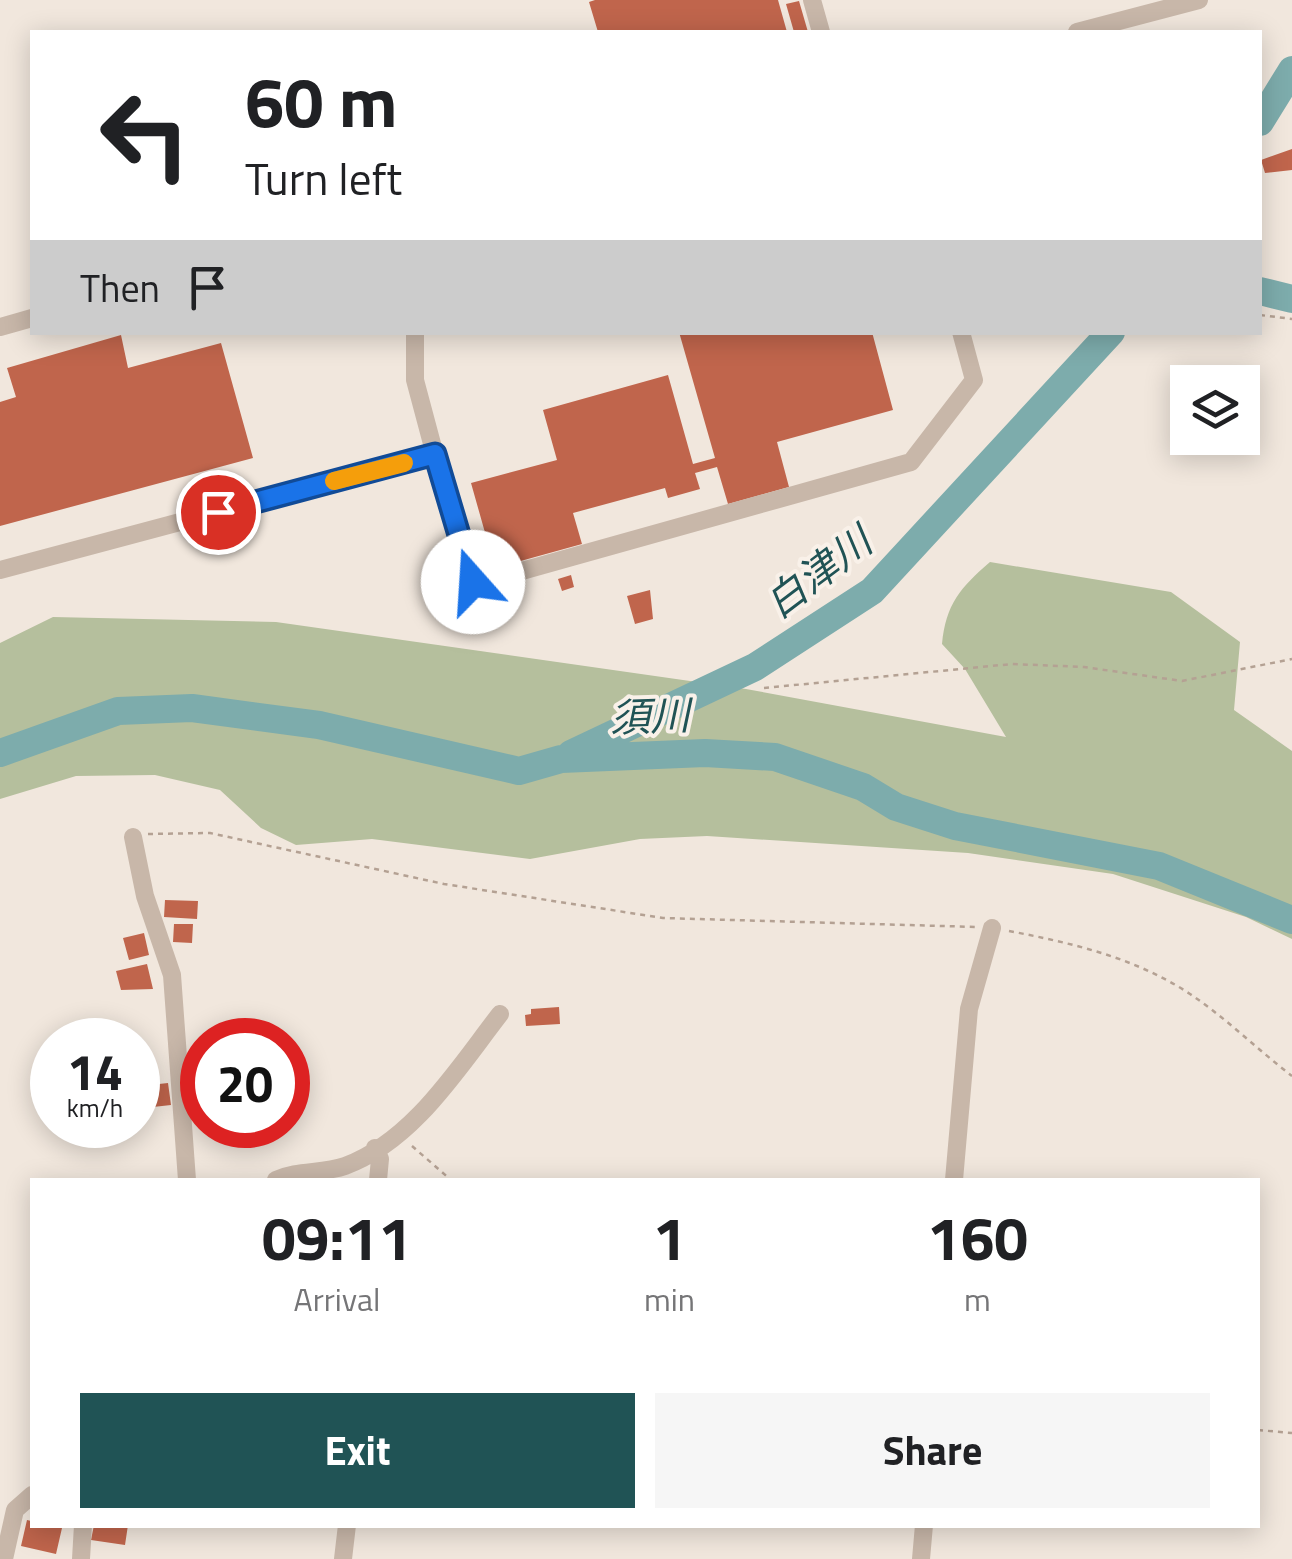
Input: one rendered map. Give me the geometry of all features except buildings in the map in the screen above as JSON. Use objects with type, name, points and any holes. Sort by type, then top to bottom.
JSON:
[{"type":"street","points":[[812,0],[820,30]]},
{"type":"street","points":[[1084,30],[1198,0]]},
{"type":"street","points":[[0,327],[30,319]]},
{"type":"street","points":[[415,335],[415,380],[468,574],[479,583],[911,462],[974,380],[963,335]]},
{"type":"street","points":[[0,570],[435,454]]},
{"type":"street","points":[[134,837],[145,896],[172,976],[187,1178]]},
{"type":"street","points":[[954,1178],[969,1009],[992,928]]},
{"type":"street","points":[[286,1178],[345,1166],[396,1132],[459,1072],[500,1014]]},
{"type":"street","points":[[375,1148],[380,1159],[378,1178]]},
{"type":"street","points":[[4,1559],[15,1510],[30,1497]]},
{"type":"street","points":[[81,1559],[83,1528]]},
{"type":"street","points":[[343,1559],[346,1528]]},
{"type":"street","points":[[921,1559],[924,1528]]},
{"type":"path","points":[[1262,314],[1292,319]]},
{"type":"path","points":[[764,688],[1012,664],[1084,667],[1182,681],[1292,659]]},
{"type":"path","points":[[134,837],[210,833],[444,884],[663,918],[992,928],[1078,944],[1153,974],[1190,994],[1292,1076]]},
{"type":"path","points":[[396,1132],[449,1178]]},
{"type":"path","points":[[1260,1430],[1292,1433]]},
{"type":"green space","points":[[990,562],[1171,592],[1240,642],[1234,710],[1292,751],[1292,939],[1246,917],[1113,874],[968,853],[707,836],[640,839],[530,859],[372,839],[296,845],[261,828],[220,790],[155,775],[76,776],[0,799],[0,643],[53,617],[276,622],[746,689],[1006,737],[965,669],[942,644],[956,598]]},
{"type":"waterway","points":[[1262,119],[1292,70]]},
{"type":"waterway","name":"白津川","points":[[1262,292],[1292,299]]},
{"type":"waterway","name":"白津川","points":[[571,754],[755,667],[872,591],[1108,335]]},
{"type":"waterway","name":"須川","points":[[0,753],[118,711],[192,708],[319,725],[519,771],[561,759],[705,753],[775,757],[863,787],[896,807],[955,826],[1159,866],[1292,920]]},
{"type":"slow traffic","points":[[334,481],[404,463]]},
{"type":"route","points":[[218,512],[435,454],[473,582]]}]
